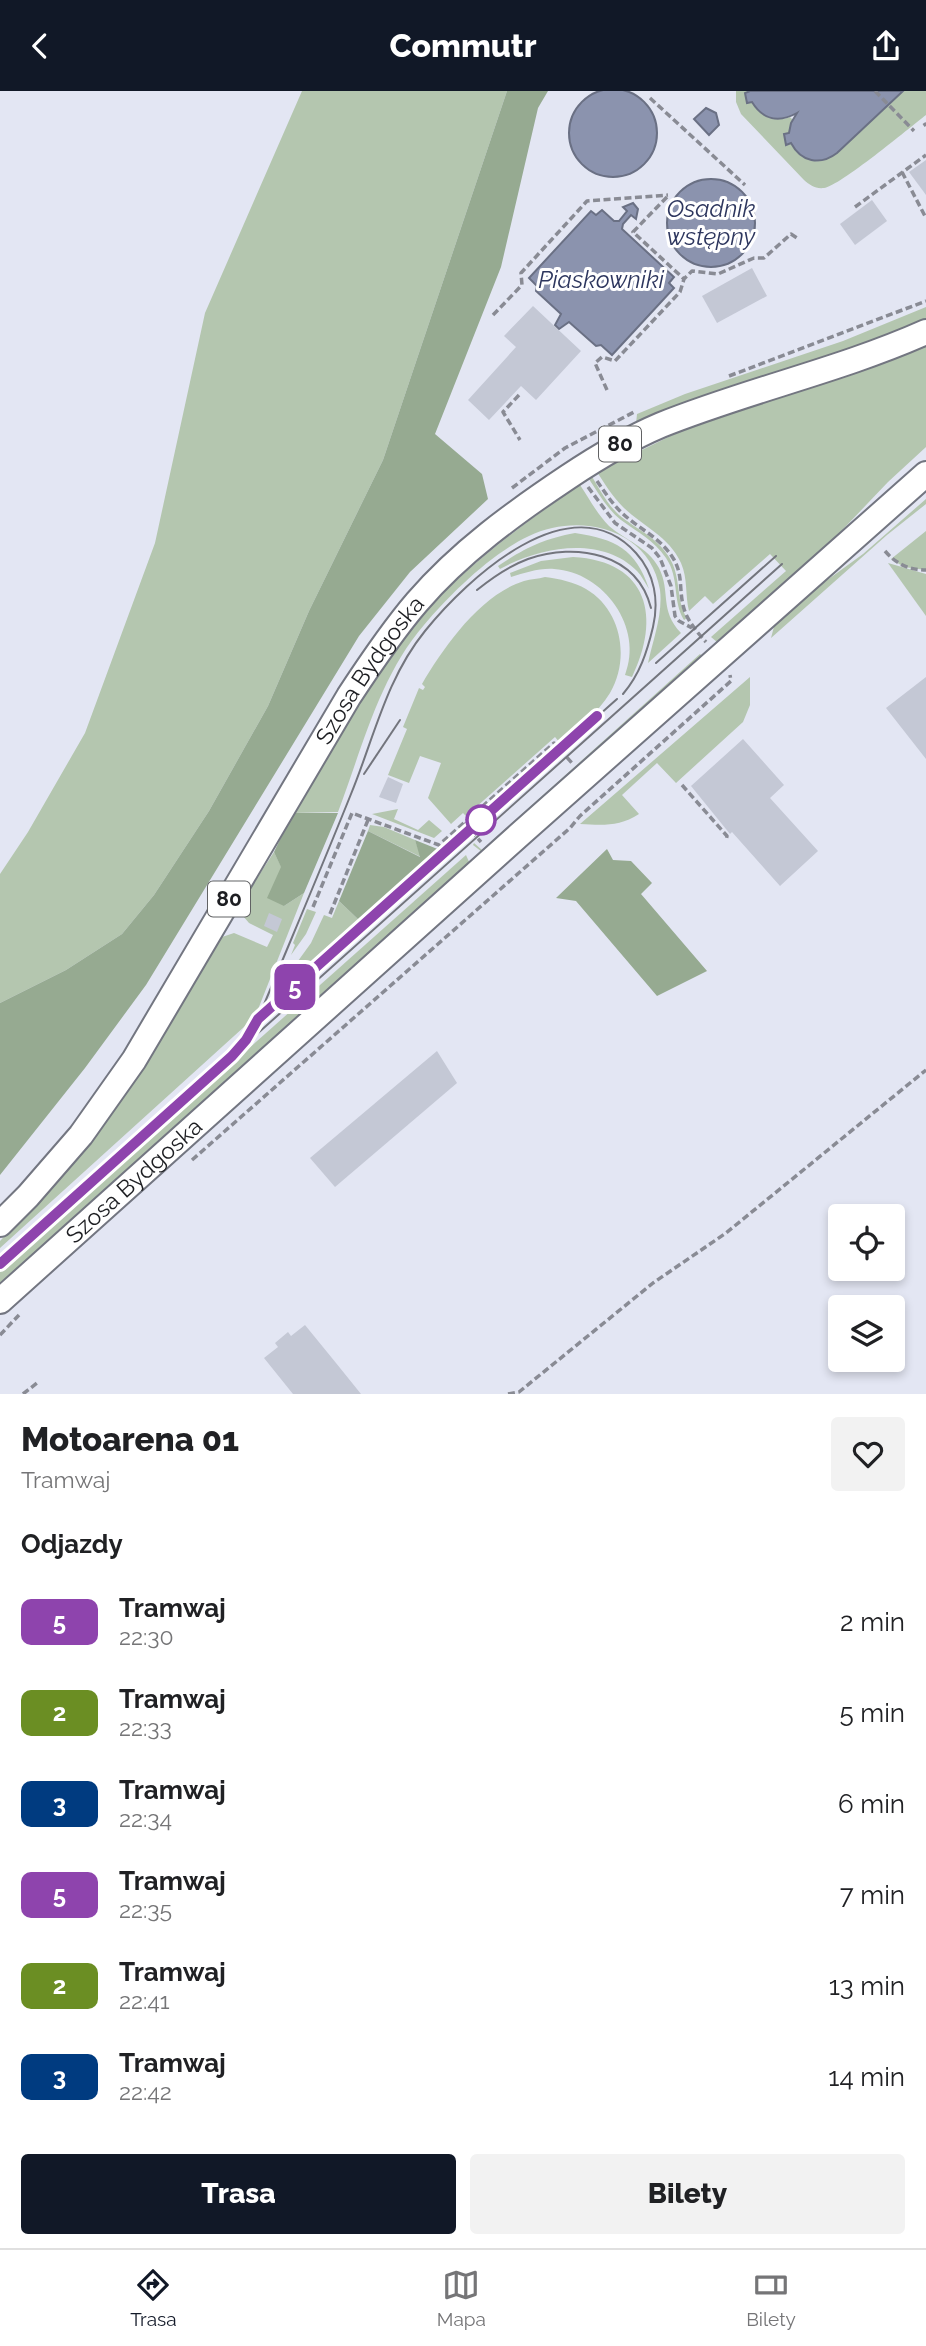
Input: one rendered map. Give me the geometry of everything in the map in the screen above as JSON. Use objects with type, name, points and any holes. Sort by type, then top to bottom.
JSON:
[{"type":"main road","name":"Szosa Bydgoska","points":[[0,1224],[28,1196],[80,1135],[134,1060],[348,696],[417,602],[450,568],[489,534],[620,444],[658,426],[926,332]]},
{"type":"main road","name":"Szosa Bydgoska","points":[[0,1301],[926,474]]},
{"type":"path","points":[[875,91],[914,131]]},
{"type":"path","points":[[650,98],[745,185]]},
{"type":"path","points":[[855,207],[926,155]]},
{"type":"path","points":[[902,172],[926,218]]},
{"type":"path","points":[[493,315],[522,285],[521,273],[587,201],[668,195],[633,232],[684,279]]},
{"type":"path","points":[[607,390],[595,363],[602,357],[614,362],[680,292],[684,279],[692,271],[718,274],[754,258],[764,258],[791,234],[797,238]]},
{"type":"path","points":[[720,380],[926,301]]},
{"type":"path","points":[[519,395],[503,412],[520,440]]},
{"type":"path","points":[[642,409],[565,448],[620,511],[655,536],[670,554],[681,576],[683,605],[694,629],[713,650]]},
{"type":"path","points":[[573,443],[609,516],[652,548],[660,558],[671,586],[675,616],[694,629]]},
{"type":"path","points":[[885,551],[891,559],[904,567],[926,570]]},
{"type":"path","points":[[186,1165],[570,828],[580,816],[731,681]]},
{"type":"path","points":[[313,907],[352,813],[388,824],[439,845],[554,743],[572,763]]},
{"type":"path","points":[[682,785],[727,836],[726,841]]},
{"type":"path","points":[[330,914],[368,820]]},
{"type":"path","points":[[508,1394],[519,1392],[653,1283],[726,1233],[926,1070]]},
{"type":"path","points":[[0,1335],[25,1309]]},
{"type":"path","points":[[23,1394],[37,1383]]},
{"type":"green space","points":[[302,91],[507,91],[383,460],[309,611],[268,706],[209,811],[154,895],[122,934],[66,970],[0,1003],[0,874],[28,832],[85,733],[155,543],[205,313]]},
{"type":"green space","points":[[507,91],[548,91],[538,108],[501,267],[435,434],[482,474],[488,499],[410,572],[359,636],[146,985],[85,1068],[0,1175],[0,1003],[66,970],[122,934],[154,895],[209,811],[268,706],[309,611],[383,460]]},
{"type":"green space","points":[[736,91],[750,91],[748,103],[752,102],[768,117],[790,117],[793,120],[787,145],[791,143],[806,158],[817,161],[837,153],[903,91],[926,91],[926,115],[844,178],[832,185],[818,188],[804,180],[741,114],[736,102]]},
{"type":"green space","points":[[926,307],[926,319],[708,395],[636,424],[637,414],[685,394],[843,341]]},
{"type":"green space","points":[[926,342],[926,447],[888,482],[828,545],[717,642],[711,637],[786,571],[770,554],[713,604],[705,596],[689,611],[685,575],[676,554],[662,538],[623,507],[597,472],[697,423]]},
{"type":"green space","points":[[591,475],[615,511],[652,539],[669,557],[676,573],[681,603],[687,618],[684,620],[678,605],[673,574],[666,558],[651,541],[611,511],[587,476]]},
{"type":"green space","points":[[580,485],[609,526],[643,549],[659,568],[670,617],[681,633],[648,663],[659,618],[660,590],[654,569],[642,552],[627,539],[590,526],[549,529],[529,536],[515,543],[472,575],[434,613],[408,645],[383,690],[338,812],[293,813],[375,679],[432,605],[503,541]]},
{"type":"green space","points":[[926,499],[926,504],[771,638],[775,623],[793,605],[863,554]]},
{"type":"green space","points":[[926,531],[926,570],[904,567],[891,559]]},
{"type":"green space","points":[[575,533],[602,539],[622,548],[638,564],[649,589],[639,573],[622,560],[606,552],[588,549],[551,550],[500,569],[498,566],[535,545]]},
{"type":"green space","points":[[573,557],[599,561],[618,569],[633,581],[642,596],[646,634],[632,677],[625,675],[629,639],[624,622],[603,591],[572,572],[554,569],[537,570],[511,577],[510,573],[541,561]]},
{"type":"green space","points":[[888,563],[926,574],[926,616]]},
{"type":"green space","points":[[545,577],[567,581],[586,589],[608,609],[615,622],[621,651],[616,680],[605,700],[580,726],[560,743],[555,737],[466,816],[463,813],[451,824],[428,798],[441,763],[420,756],[409,783],[388,775],[407,729],[403,727],[419,688],[423,690],[425,687],[422,684],[452,639],[478,610],[508,588],[524,581]]},
{"type":"green space","points":[[700,654],[703,657],[482,852],[473,845],[474,843],[482,850]]},
{"type":"green space","points":[[750,677],[750,705],[743,722],[676,783],[657,763],[622,795],[639,814],[617,823],[580,824]]},
{"type":"green space","points":[[398,809],[394,819],[418,830],[429,820],[442,831],[434,838],[372,814]]},
{"type":"green space","points":[[293,813],[338,813],[304,893],[284,906],[267,898],[281,867],[274,852]]},
{"type":"green space","points":[[370,825],[384,827],[415,840],[421,857],[368,831]]},
{"type":"green space","points":[[368,831],[420,857],[415,840],[440,850],[360,921],[339,901]]},
{"type":"green space","points":[[607,849],[613,860],[631,861],[652,883],[641,894],[707,971],[657,996],[576,901],[556,898]]},
{"type":"green space","points":[[274,852],[281,866],[284,906],[304,893],[255,1017],[0,1248],[0,1241],[60,1179],[131,1087],[222,937],[234,933],[267,947],[273,935],[249,923],[237,909]]},
{"type":"green space","points":[[466,855],[470,864],[0,1283],[0,1270]]},
{"type":"green space","points":[[339,901],[360,921],[275,998],[272,997],[311,943],[324,915],[332,918]]},
{"type":"green space","points":[[307,909],[316,912],[306,934],[291,955],[295,945],[293,943]]},
{"type":"water","name":"Osadnik wstępny","points":[[613,89],[638,96],[650,108],[657,133],[650,158],[638,170],[613,177],[588,170],[576,158],[569,133],[576,108],[588,96]]},
{"type":"water","points":[[903,91],[837,153],[818,161],[805,158],[791,143],[786,145],[784,134],[789,133],[797,113],[778,119],[766,116],[752,102],[747,103],[745,93]]},
{"type":"water","points":[[706,108],[716,113],[719,125],[709,135],[694,119]]},
{"type":"water","name":"Osadnik wstępny","points":[[702,179],[720,179],[736,186],[748,198],[755,214],[755,232],[748,248],[736,260],[720,267],[702,267],[686,260],[674,248],[667,232],[667,214],[674,198],[686,186]]},
{"type":"water","name":"Piaskowniki","points":[[633,203],[638,209],[636,219],[631,215],[622,229],[674,277],[669,283],[674,288],[612,355],[601,345],[596,346],[569,322],[559,329],[555,325],[561,314],[536,291],[537,286],[529,278],[591,211],[596,215],[602,210],[614,221],[619,221],[627,211],[623,207]]},
{"type":"building","points":[[926,160],[926,195],[909,172]]},
{"type":"building","points":[[872,200],[887,221],[855,245],[840,224]]},
{"type":"building","points":[[752,268],[767,296],[717,323],[702,296]]},
{"type":"building","points":[[533,306],[581,351],[536,400],[521,386],[489,420],[468,400],[516,347],[504,336]]},
{"type":"building","points":[[926,677],[926,759],[886,708]]},
{"type":"building","points":[[743,739],[784,785],[770,798],[818,851],[780,886],[732,832],[730,834],[691,786]]},
{"type":"building","points":[[388,777],[403,784],[396,803],[379,797]]},
{"type":"building","points":[[269,913],[282,919],[277,932],[264,926]]},
{"type":"building","points":[[437,1051],[457,1083],[335,1187],[310,1158]]},
{"type":"building","points":[[305,1325],[361,1394],[293,1394],[264,1358],[278,1347],[275,1343],[288,1332],[291,1336]]},
{"type":"tram line","points":[[250,1034],[328,850],[400,669],[425,631],[467,587],[493,564],[522,545],[552,532],[582,527],[610,534],[636,553],[648,570],[656,607],[645,654],[634,679],[623,694]]},
{"type":"tram line","points":[[477,590],[501,572],[528,559],[546,554],[584,553],[619,564],[633,575],[644,589],[651,608]]},
{"type":"tram line","points":[[656,663],[776,556]]},
{"type":"tram line","points":[[0,1264],[782,564]]},
{"type":"tram line","points":[[272,1006],[617,699]]},
{"type":"tram line","name":"5","points":[[0,1264],[232,1056],[246,1040],[258,1019],[597,716]]},
{"type":"tram line","points":[[364,774],[400,720]]}]
